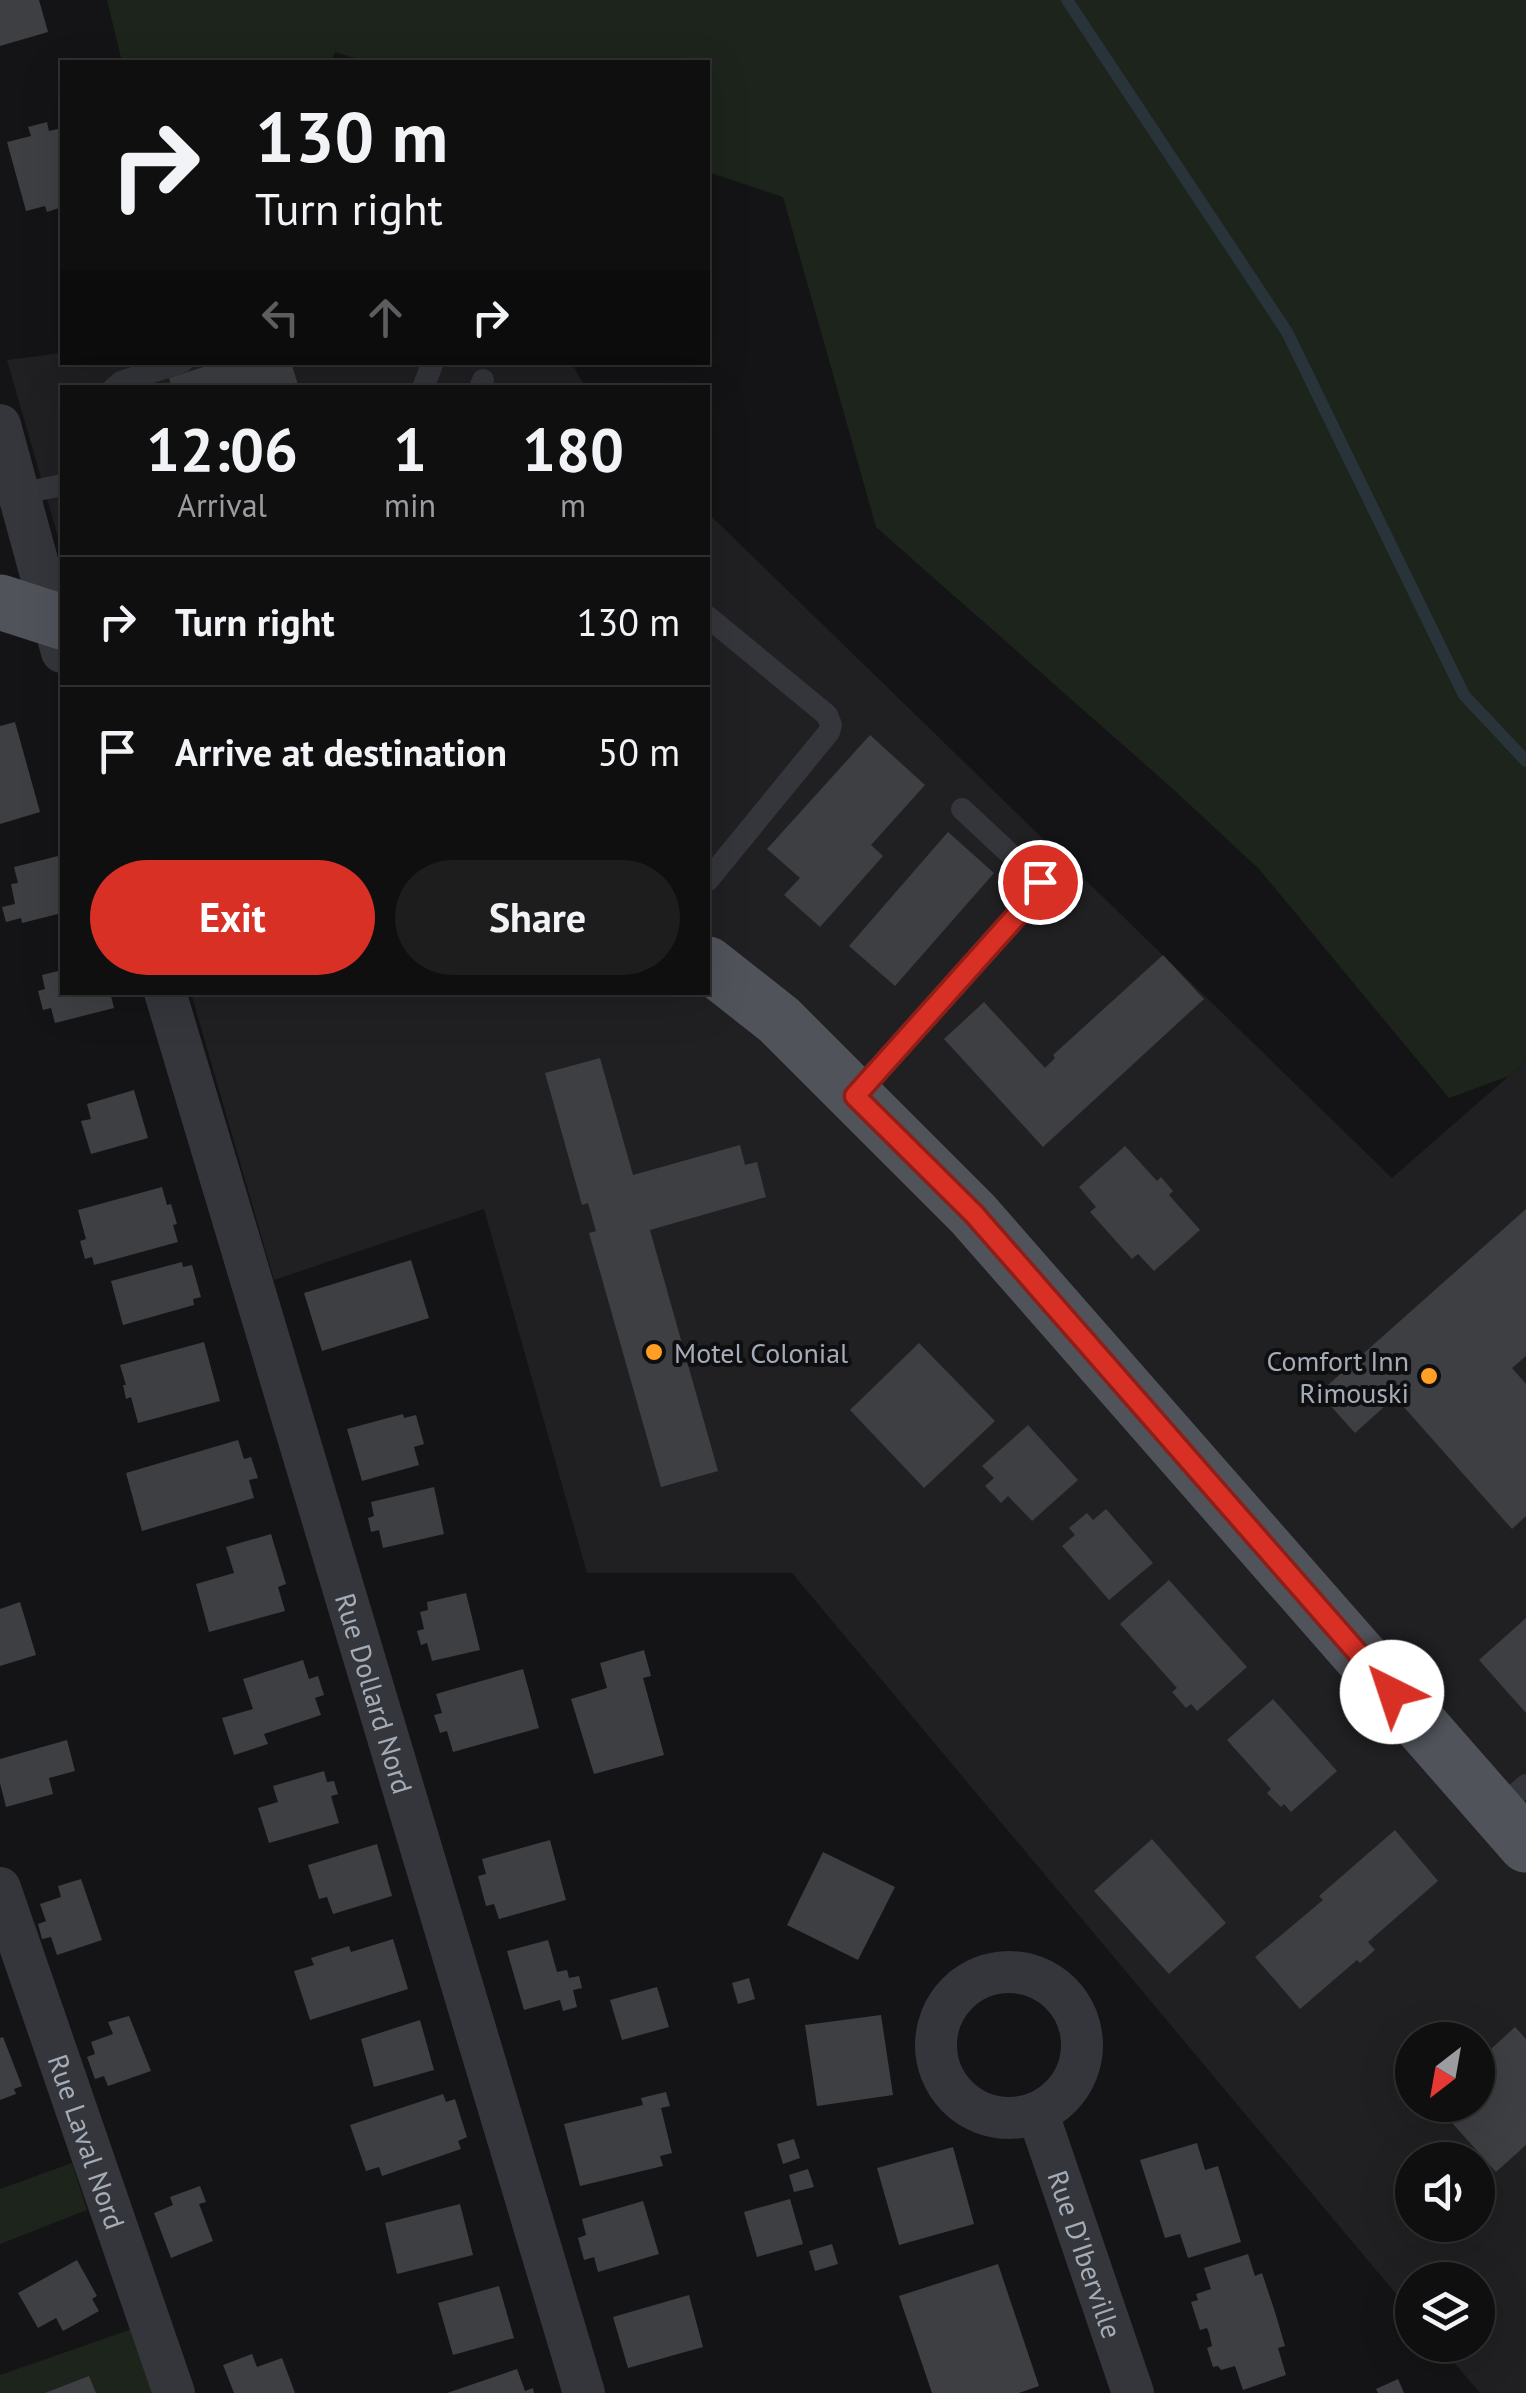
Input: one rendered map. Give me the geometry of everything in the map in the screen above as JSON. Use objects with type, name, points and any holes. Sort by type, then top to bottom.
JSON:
[{"type":"main road","points":[[0,602],[59,631]]},
{"type":"main road","points":[[710,966],[780,1020],[974,1214],[1516,1813]]},
{"type":"street","points":[[0,425],[59,631]]},
{"type":"street","name":"Rue Dollard Nord","points":[[165,995],[584,2393]]},
{"type":"street","name":"Rue Laval Nord","points":[[0,1888],[174,2393]]},
{"type":"street","name":"Rue D'Iberville","points":[[1038,2114],[1134,2393]]},
{"type":"lane","points":[[118,385],[173,365]]},
{"type":"lane","points":[[19,494],[60,484]]},
{"type":"lane","points":[[710,618],[827,715],[831,725],[710,878]]},
{"type":"lane","points":[[855,1096],[1040,889],[1040,882],[962,809]]},
{"type":"shaded area","points":[[107,0],[1526,0],[1526,1061],[1509,1076],[1449,1098],[1259,869],[876,527],[783,197],[710,173],[710,60],[361,60],[335,52],[332,60],[122,60]]},
{"type":"shaded area","points":[[60,353],[60,365],[573,365],[585,385],[60,385],[60,544],[7,360]]},
{"type":"shaded area","points":[[710,515],[1392,1178],[1526,1061],[1526,2393],[1480,2393],[1454,2362],[1495,2362],[1495,2262],[1395,2262],[1395,2293],[792,1573],[587,1573],[484,1209],[274,1280],[192,995],[710,995]]},
{"type":"shaded area","points":[[72,2163],[87,2210],[0,2244],[0,2189]]},
{"type":"shaded area","points":[[132,2329],[153,2393],[0,2393],[0,2375]]},
{"type":"building","points":[[0,0],[39,0],[48,32],[0,46]]},
{"type":"building","points":[[47,122],[49,131],[60,128],[60,208],[47,212],[45,206],[26,211],[7,142],[31,136],[28,127]]},
{"type":"building","points":[[210,365],[292,365],[298,385],[171,385],[169,378]]},
{"type":"building","points":[[15,722],[40,812],[0,824],[0,726]]},
{"type":"building","points":[[870,735],[925,785],[871,845],[883,856],[820,927],[784,895],[800,878],[767,849]]},
{"type":"building","points":[[948,832],[994,873],[895,986],[849,946]]},
{"type":"building","points":[[60,856],[60,914],[22,923],[21,918],[6,922],[2,907],[15,904],[11,884],[18,883],[14,867]]},
{"type":"building","points":[[1163,955],[1204,999],[1043,1147],[944,1039],[984,1002],[1045,1068],[1055,1058],[1053,1055]]},
{"type":"building","points":[[60,970],[60,995],[111,995],[114,1008],[55,1023],[51,1008],[43,1010],[38,991],[45,989],[42,975]]},
{"type":"building","name":"Motel Colonial","points":[[600,1058],[633,1175],[740,1145],[745,1165],[757,1162],[766,1197],[650,1230],[718,1471],[661,1487],[589,1233],[596,1231],[588,1203],[582,1205],[545,1073]]},
{"type":"building","points":[[134,1090],[148,1138],[91,1154],[81,1121],[91,1119],[87,1104]]},
{"type":"building","points":[[1125,1146],[1157,1181],[1161,1177],[1173,1191],[1169,1195],[1200,1230],[1154,1271],[1138,1254],[1132,1259],[1090,1212],[1096,1207],[1079,1187]]},
{"type":"building","points":[[162,1187],[177,1224],[173,1225],[178,1242],[94,1265],[92,1257],[85,1259],[80,1241],[86,1239],[78,1210]]},
{"type":"building","name":"Comfort Inn Rimouski","points":[[1526,1209],[1526,1356],[1512,1368],[1526,1384],[1526,1516],[1512,1529],[1395,1397],[1355,1433],[1319,1393]]},
{"type":"building","points":[[411,1260],[429,1318],[322,1351],[304,1293]]},
{"type":"building","points":[[182,1262],[183,1267],[192,1265],[201,1297],[193,1299],[194,1305],[123,1325],[111,1281]]},
{"type":"building","points":[[204,1342],[220,1401],[138,1423],[131,1397],[126,1399],[120,1365]]},
{"type":"building","points":[[919,1343],[995,1421],[924,1488],[850,1410]]},
{"type":"building","points":[[403,1414],[404,1418],[416,1415],[424,1444],[414,1447],[419,1465],[362,1481],[347,1429]]},
{"type":"building","points":[[1028,1425],[1078,1480],[1032,1521],[1008,1496],[1001,1503],[985,1486],[994,1478],[982,1466]]},
{"type":"building","points":[[238,1440],[244,1459],[251,1457],[258,1478],[249,1480],[254,1498],[142,1531],[126,1473]]},
{"type":"building","points":[[434,1487],[444,1534],[383,1548],[379,1530],[371,1532],[371,1502]]},
{"type":"building","points":[[1106,1509],[1153,1563],[1109,1600],[1062,1546],[1075,1535],[1069,1528],[1087,1513],[1093,1520]]},
{"type":"building","points":[[271,1534],[286,1584],[278,1587],[285,1611],[209,1632],[196,1584],[234,1573],[226,1547]]},
{"type":"building","points":[[1169,1580],[1247,1667],[1197,1711],[1191,1704],[1186,1708],[1172,1692],[1177,1688],[1120,1624]]},
{"type":"building","points":[[466,1593],[480,1650],[432,1661],[427,1643],[421,1645],[417,1631],[424,1629],[420,1612],[428,1610],[427,1602]]},
{"type":"building","points":[[20,1602],[36,1655],[0,1666],[0,1609]]},
{"type":"building","points":[[1526,1618],[1526,1713],[1479,1660]]},
{"type":"building","points":[[644,1650],[651,1676],[643,1678],[664,1755],[594,1774],[571,1699],[607,1688],[600,1663]]},
{"type":"building","points":[[303,1660],[309,1679],[318,1676],[324,1695],[315,1698],[321,1715],[264,1734],[268,1744],[234,1755],[222,1718],[253,1709],[243,1679]]},
{"type":"building","points":[[523,1669],[539,1728],[453,1752],[447,1731],[440,1733],[434,1715],[442,1713],[436,1694]]},
{"type":"building","points":[[1273,1699],[1337,1771],[1291,1812],[1267,1793],[1271,1789],[1227,1740]]},
{"type":"building","points":[[67,1740],[75,1771],[49,1778],[53,1794],[6,1807],[0,1759]]},
{"type":"building","points":[[324,1771],[327,1782],[334,1781],[338,1794],[331,1796],[339,1823],[269,1843],[258,1808],[278,1802],[273,1786]]},
{"type":"building","points":[[1395,1830],[1438,1881],[1368,1942],[1375,1950],[1360,1963],[1357,1960],[1300,2009],[1255,1957],[1323,1900],[1319,1896]]},
{"type":"building","points":[[1152,1839],[1226,1923],[1169,1974],[1094,1891]]},
{"type":"building","points":[[550,1840],[566,1900],[499,1919],[494,1904],[486,1906],[478,1876],[486,1874],[482,1859]]},
{"type":"building","points":[[377,1844],[392,1896],[333,1914],[327,1897],[319,1899],[308,1865]]},
{"type":"building","points":[[823,1852],[895,1887],[858,1960],[787,1925]]},
{"type":"building","points":[[81,1879],[102,1940],[57,1955],[51,1937],[42,1939],[38,1924],[46,1921],[40,1904],[61,1897],[58,1886]]},
{"type":"building","points":[[393,1939],[408,1989],[310,2020],[294,1971],[314,1965],[311,1958],[349,1946],[351,1952]]},
{"type":"building","points":[[548,1940],[557,1972],[567,1970],[569,1978],[579,1976],[582,1988],[573,1990],[577,2007],[563,2011],[560,2000],[524,2010],[507,1951]]},
{"type":"building","points":[[749,1978],[755,1999],[738,2004],[732,1983]]},
{"type":"building","points":[[657,1987],[669,2027],[622,2040],[610,2000]]},
{"type":"building","points":[[881,2015],[893,2095],[817,2106],[805,2025]]},
{"type":"building","points":[[129,2016],[151,2071],[108,2086],[104,2076],[95,2079],[87,2057],[95,2054],[91,2042],[113,2034],[108,2022]]},
{"type":"building","points":[[420,2020],[434,2070],[374,2087],[361,2039]]},
{"type":"building","points":[[1515,2027],[1526,2039],[1526,2145],[1496,2172],[1495,2142],[1469,2142],[1451,2122],[1495,2122],[1495,2045]]},
{"type":"building","points":[[3,2037],[22,2086],[14,2089],[16,2094],[0,2100],[0,2038]]},
{"type":"building","points":[[666,2092],[670,2106],[661,2108],[672,2153],[660,2156],[663,2166],[580,2186],[564,2124],[643,2105],[641,2098]]},
{"type":"building","points":[[443,2094],[446,2102],[455,2099],[467,2137],[458,2141],[461,2149],[382,2176],[379,2167],[366,2171],[350,2125]]},
{"type":"building","points":[[794,2139],[800,2158],[783,2164],[777,2144]]},
{"type":"building","points":[[1197,2143],[1205,2170],[1218,2166],[1241,2242],[1188,2258],[1180,2234],[1165,2238],[1140,2160]]},
{"type":"building","points":[[953,2147],[974,2224],[899,2245],[877,2168]]},
{"type":"building","points":[[808,2169],[814,2187],[794,2192],[789,2175]]},
{"type":"building","points":[[200,2186],[206,2202],[199,2204],[213,2241],[171,2258],[154,2213],[173,2205],[170,2197]]},
{"type":"building","points":[[790,2199],[803,2244],[757,2257],[744,2212]]},
{"type":"building","points":[[643,2201],[659,2254],[598,2272],[594,2257],[584,2260],[578,2238],[586,2235],[582,2219]]},
{"type":"building","points":[[460,2204],[473,2255],[397,2274],[385,2223]]},
{"type":"building","points":[[832,2244],[838,2264],[815,2271],[809,2251]]},
{"type":"building","points":[[1248,2254],[1255,2276],[1262,2273],[1275,2312],[1285,2346],[1278,2348],[1286,2375],[1243,2390],[1235,2366],[1221,2370],[1213,2367],[1207,2348],[1212,2346],[1209,2333],[1207,2328],[1200,2330],[1191,2302],[1198,2300],[1196,2294],[1211,2289],[1204,2268]]},
{"type":"building","points":[[77,2260],[97,2296],[92,2299],[99,2311],[63,2331],[56,2318],[38,2328],[18,2293]]},
{"type":"building","points":[[998,2264],[1039,2386],[1019,2393],[932,2393],[899,2296]]},
{"type":"building","points":[[499,2286],[514,2338],[453,2355],[438,2303]]},
{"type":"building","points":[[689,2295],[703,2347],[628,2368],[613,2317]]},
{"type":"building","points":[[252,2354],[257,2367],[282,2358],[295,2393],[234,2393],[223,2365]]},
{"type":"building","points":[[517,2369],[525,2391],[533,2388],[534,2393],[447,2393]]},
{"type":"building","points":[[89,2376],[96,2393],[45,2393]]},
{"type":"building","points":[[1398,2379],[1404,2393],[1378,2393],[1376,2389]]},
{"type":"waterway","points":[[1067,0],[1287,332],[1464,695],[1526,761]]},
{"type":"place","name":"Motel Colonial","points":[[654,1352]]},
{"type":"place","name":"Comfort Inn Rimouski","points":[[1429,1376]]},
{"type":"route","points":[[1040,882],[1036,894],[855,1096],[974,1214],[1392,1692]]}]
